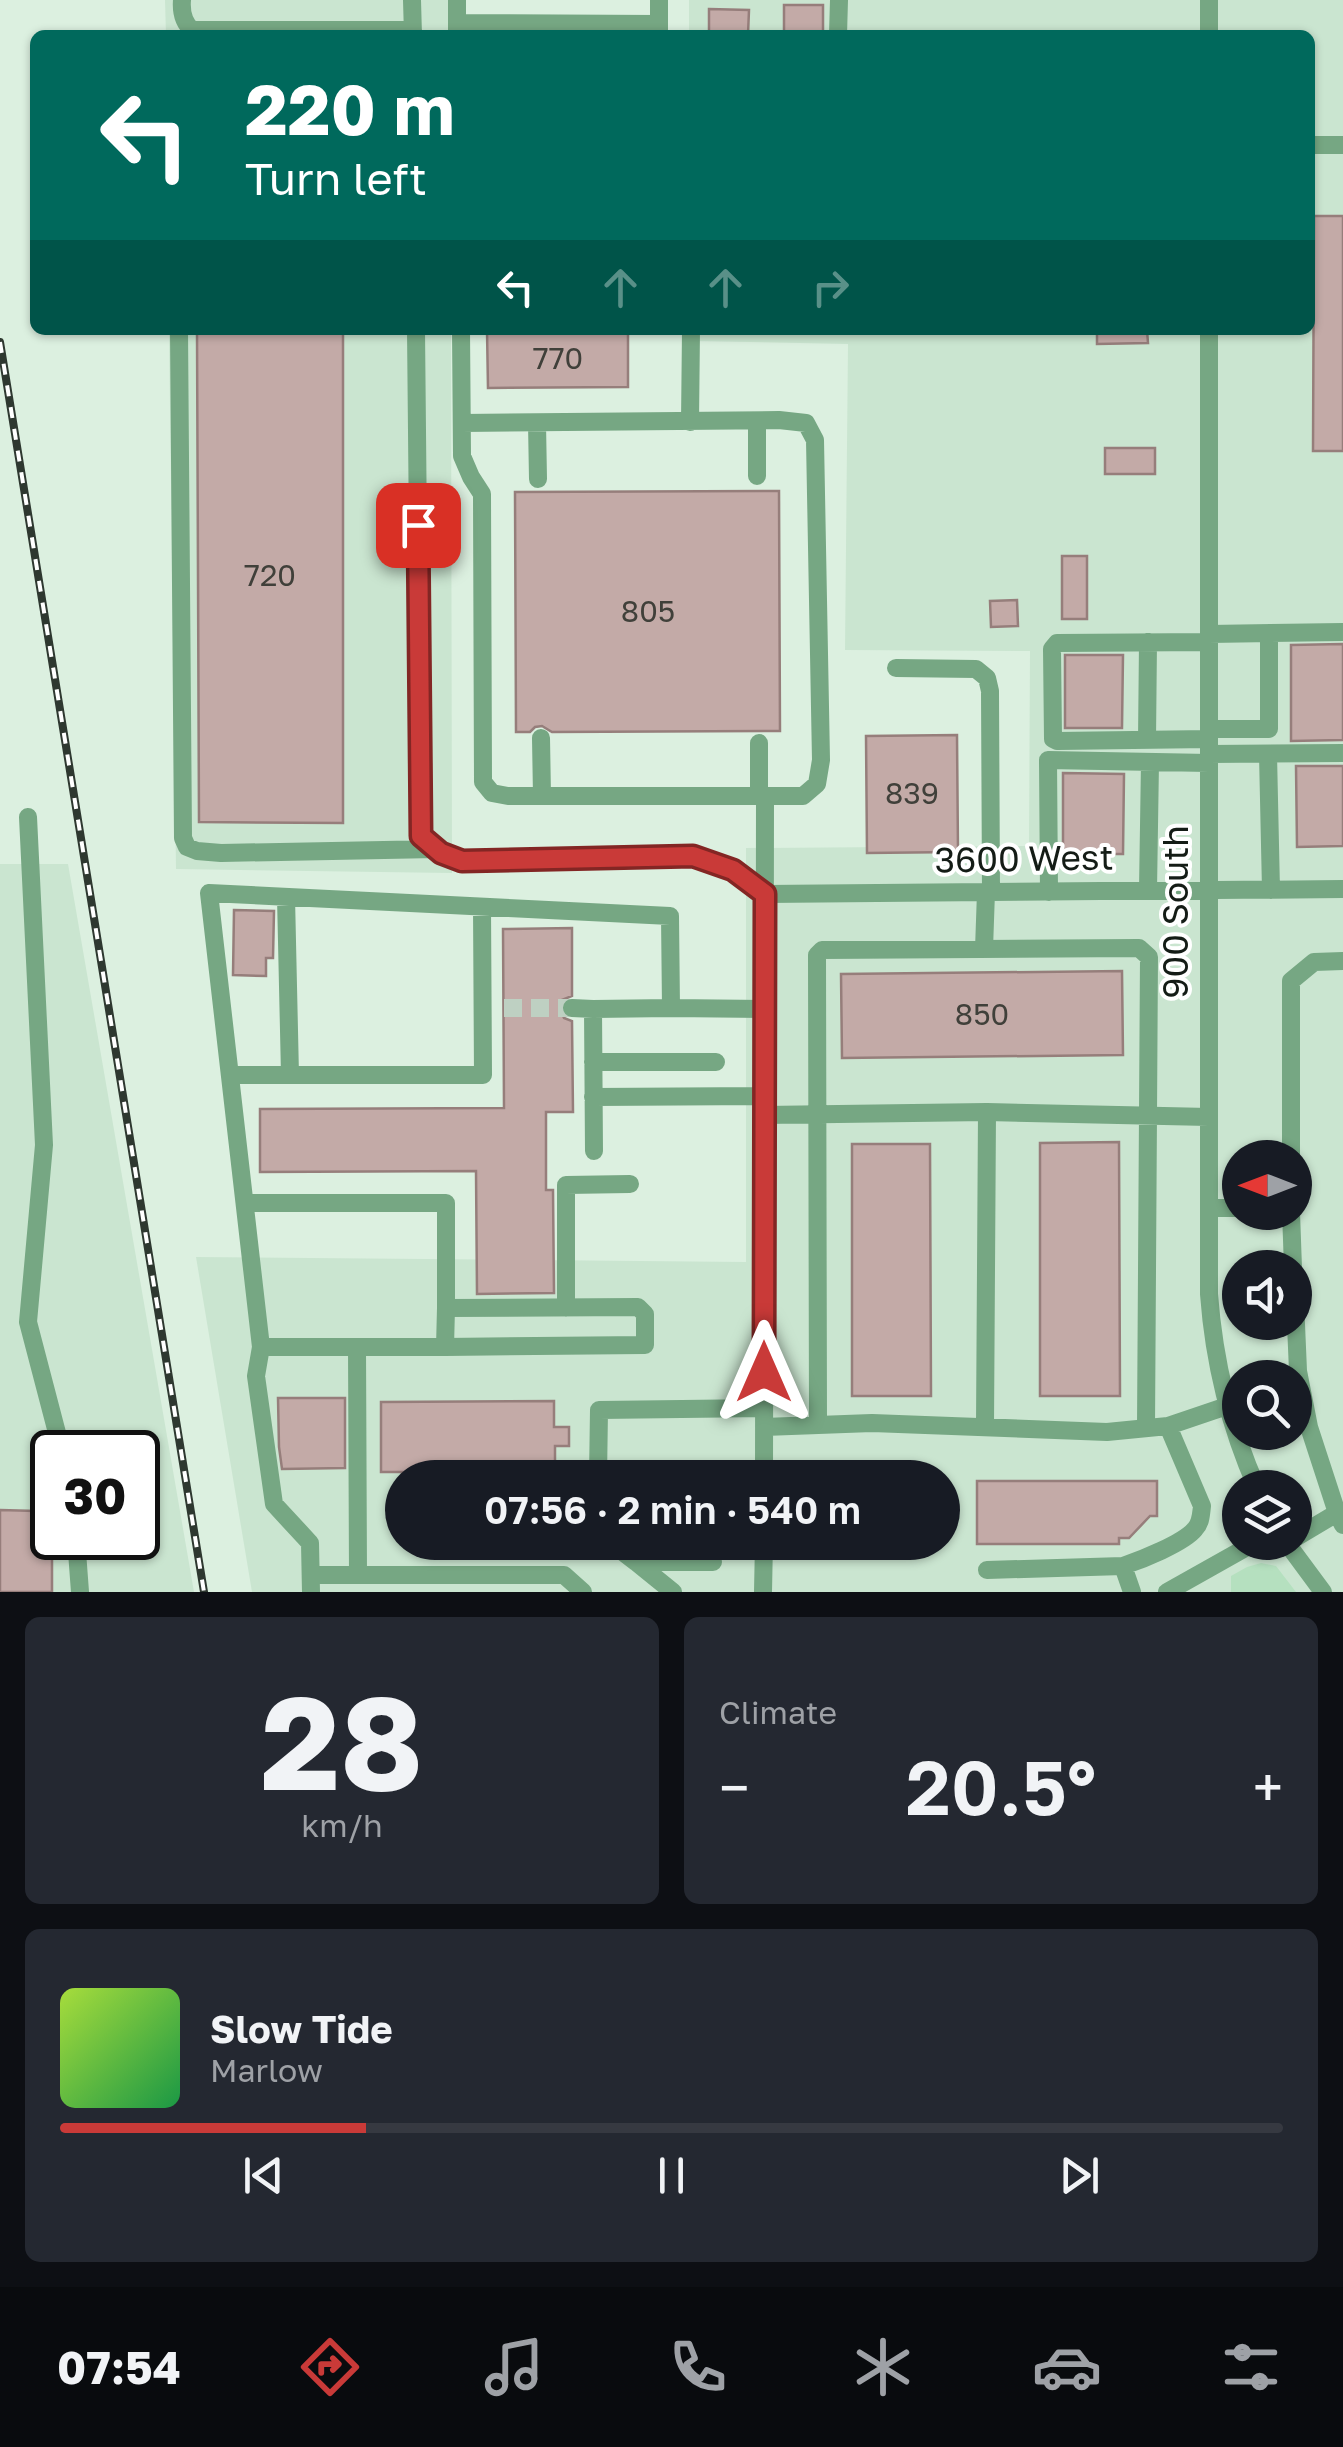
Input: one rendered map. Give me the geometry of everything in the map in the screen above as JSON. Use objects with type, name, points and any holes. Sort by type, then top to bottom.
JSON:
[{"type":"street","points":[[412,0],[413,30]]},
{"type":"street","points":[[457,0],[457,29],[659,30],[659,0]]},
{"type":"street","points":[[838,30],[839,0]]},
{"type":"street","points":[[1208,0],[1208,30]]},
{"type":"street","points":[[181,5],[186,25],[192,30]]},
{"type":"street","points":[[180,30],[181,5]]},
{"type":"street","points":[[1315,145],[1343,146]]},
{"type":"street","points":[[179,335],[183,838],[187,847],[221,853],[436,849]]},
{"type":"street","points":[[416,335],[421,836],[441,853],[462,861],[693,856],[733,870],[765,894]]},
{"type":"street","points":[[460,335],[462,456],[482,494],[483,782],[492,793],[508,796],[803,796],[817,784],[820,760],[816,460],[815,440],[806,423],[756,420],[462,424]]},
{"type":"street","points":[[690,422],[691,335]]},
{"type":"street","name":"900 South","points":[[1208,335],[1209,1208],[1211,1316],[1222,1384]]},
{"type":"street","points":[[756,420],[757,476]]},
{"type":"street","points":[[537,423],[538,479]]},
{"type":"street","points":[[1343,632],[1057,643],[1052,648],[1053,739],[1147,740],[1268,754],[1343,754]]},
{"type":"street","points":[[1049,892],[1048,760],[1150,762],[1269,729],[1269,633]]},
{"type":"street","points":[[1147,740],[1148,642]]},
{"type":"street","points":[[896,668],[976,669],[987,678],[988,892],[984,949]]},
{"type":"street","points":[[541,738],[542,796]]},
{"type":"street","points":[[759,743],[765,894],[764,1460]]},
{"type":"street","points":[[1268,754],[1271,890]]},
{"type":"street","points":[[1148,890],[1150,762]]},
{"type":"street","points":[[28,816],[44,1144],[28,1322],[56,1430]]},
{"type":"street","name":"3600 West","points":[[765,894],[1343,889]]},
{"type":"street","points":[[583,1592],[564,1575],[358,1576],[311,1584],[310,1542],[274,1504],[256,1376],[262,1348],[209,893],[670,916],[671,1008]]},
{"type":"street","points":[[286,897],[290,1075]]},
{"type":"street","points":[[230,1075],[483,1075],[482,907]]},
{"type":"street","points":[[818,1425],[817,954],[822,950],[1139,948],[1148,957],[1146,1428]]},
{"type":"street","points":[[1291,1140],[1291,981],[1314,962],[1343,961]]},
{"type":"street","points":[[482,1008],[504,1008]]},
{"type":"street","points":[[572,1008],[764,1008]]},
{"type":"street","points":[[593,1009],[594,1151]]},
{"type":"street","points":[[593,1062],[716,1062]]},
{"type":"street","points":[[593,1097],[764,1106],[818,1115],[987,1112],[1209,1117]]},
{"type":"street","points":[[985,1426],[987,1112]]},
{"type":"street","points":[[566,1308],[566,1185],[630,1184]]},
{"type":"street","points":[[245,1203],[446,1203],[445,1346]]},
{"type":"street","points":[[1209,1208],[1222,1208]]},
{"type":"street","points":[[262,1348],[645,1345],[645,1314],[638,1299],[566,1308],[446,1308]]},
{"type":"street","points":[[1297,1340],[1298,1371],[1309,1426],[1340,1519],[1312,1531]]},
{"type":"street","points":[[357,1347],[358,1576]]},
{"type":"street","points":[[598,1460],[599,1410],[712,1410],[818,1425],[872,1423],[1107,1432],[1168,1426],[1222,1408]]},
{"type":"street","points":[[987,1570],[1123,1566],[1143,1560],[1195,1530],[1202,1506],[1168,1426]]},
{"type":"street","points":[[78,1560],[80,1592]]},
{"type":"street","points":[[633,1560],[673,1592]]},
{"type":"street","points":[[764,1560],[764,1592]]},
{"type":"street","points":[[1167,1592],[1224,1560]]},
{"type":"street","points":[[1299,1560],[1323,1592]]},
{"type":"street","points":[[636,1562],[713,1562]]},
{"type":"street","points":[[1123,1566],[1132,1592]]},
{"type":"shaded area","points":[[165,0],[450,0],[451,30],[166,30]]},
{"type":"shaded area","points":[[689,0],[1343,0],[1343,1592],[252,1592],[196,1257],[746,1262],[746,848],[1029,846],[1030,651],[845,650],[848,344],[693,341],[692,335],[1315,335],[1315,30],[689,30]]},
{"type":"shaded area","points":[[169,335],[451,335],[452,873],[176,869]]},
{"type":"shaded area","points":[[0,864],[68,864],[194,1592],[0,1592]]},
{"type":"shaded area","points":[[1261,1563],[1276,1566],[1296,1592],[1231,1592],[1231,1576]]},
{"type":"building","points":[[784,5],[823,5],[823,30],[784,30]]},
{"type":"building","points":[[709,9],[749,10],[748,30],[709,30]]},
{"type":"building","points":[[1315,216],[1343,216],[1343,451],[1313,451]]},
{"type":"building","points":[[197,335],[343,335],[343,823],[199,822]]},
{"type":"building","points":[[487,335],[628,335],[628,387],[488,388]]},
{"type":"building","points":[[1097,335],[1147,335],[1148,343],[1097,344]]},
{"type":"building","points":[[1105,448],[1155,448],[1155,474],[1105,474]]},
{"type":"building","points":[[779,491],[780,731],[552,732],[542,726],[530,732],[516,732],[515,492]]},
{"type":"building","points":[[1062,556],[1087,556],[1087,619],[1062,619]]},
{"type":"building","points":[[1017,600],[1018,626],[991,627],[990,601]]},
{"type":"building","points":[[1343,644],[1343,740],[1291,741],[1291,645]]},
{"type":"building","points":[[1065,655],[1123,655],[1122,728],[1065,728]]},
{"type":"building","points":[[957,735],[958,852],[867,853],[866,736]]},
{"type":"building","points":[[1296,766],[1343,766],[1343,846],[1297,847]]},
{"type":"building","points":[[1063,773],[1124,774],[1123,854],[1063,854]]},
{"type":"building","points":[[234,910],[274,911],[273,958],[266,958],[266,976],[233,975]]},
{"type":"building","points":[[572,928],[572,996],[562,1000],[560,1008],[564,1018],[572,1021],[573,1112],[546,1112],[546,1190],[553,1190],[554,1293],[477,1294],[476,1171],[260,1172],[260,1109],[504,1108],[503,929]]},
{"type":"building","points":[[1122,971],[1123,1055],[842,1058],[841,974]]},
{"type":"building","points":[[1119,1142],[1120,1396],[1040,1396],[1040,1143]]},
{"type":"building","points":[[852,1144],[930,1144],[931,1396],[852,1396]]},
{"type":"building","points":[[278,1398],[345,1398],[345,1468],[282,1469]]},
{"type":"building","points":[[554,1401],[554,1427],[569,1427],[569,1446],[555,1446],[555,1460],[385,1460],[385,1472],[381,1472],[381,1402]]},
{"type":"building","points":[[977,1481],[1157,1481],[1157,1516],[1150,1516],[1129,1538],[1119,1538],[1119,1544],[977,1544]]},
{"type":"building","points":[[0,1510],[30,1511],[30,1560],[52,1560],[52,1592],[0,1592]]},
{"type":"tunnel","points":[[504,1008],[572,1008]]},
{"type":"railway","points":[[0,342],[204,1592]]},
{"type":"route","points":[[418,525],[421,836],[441,853],[462,861],[693,856],[733,870],[765,894],[764,1372]]}]
